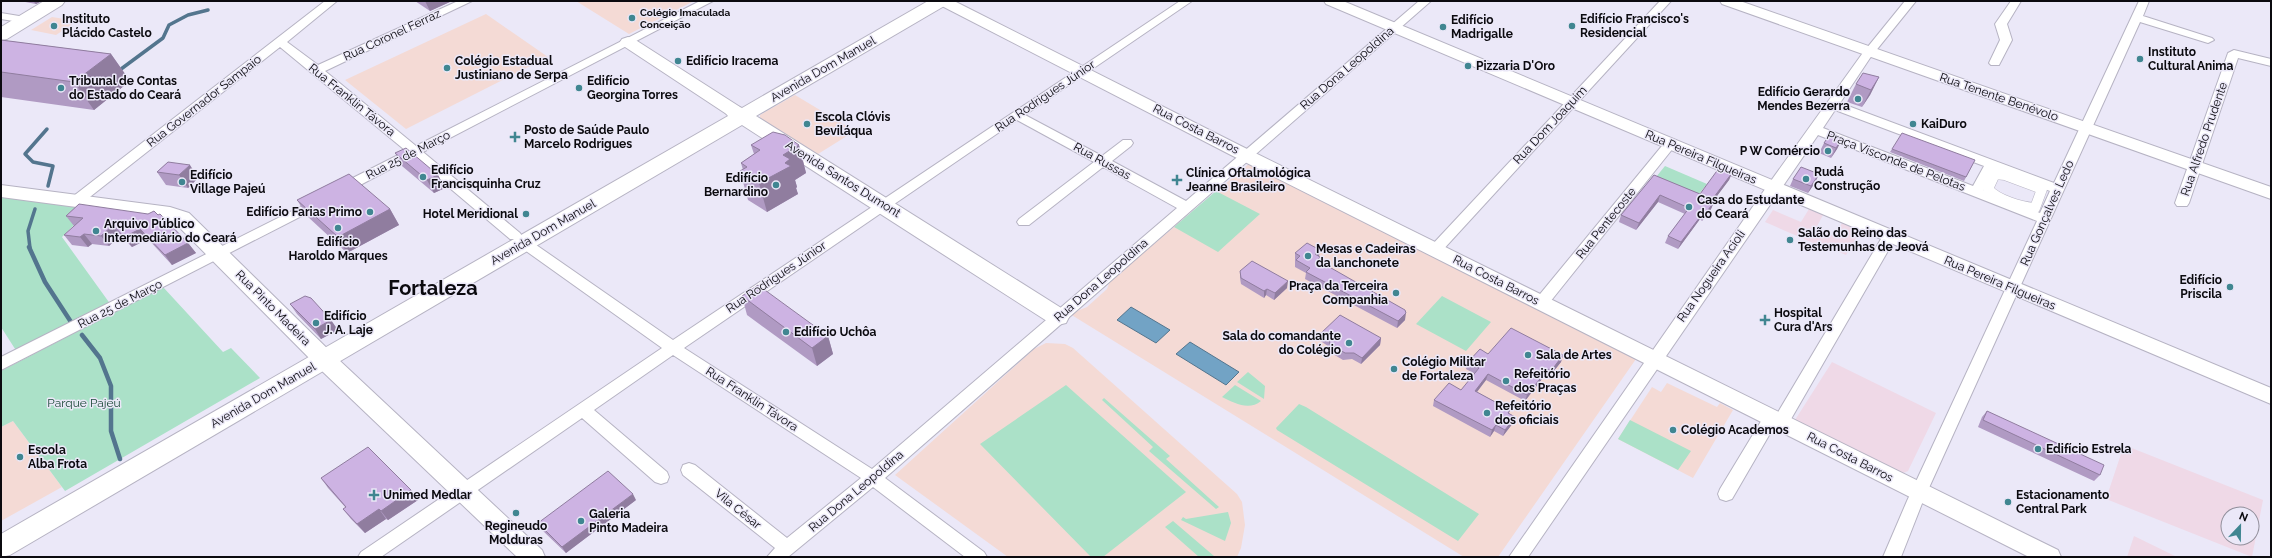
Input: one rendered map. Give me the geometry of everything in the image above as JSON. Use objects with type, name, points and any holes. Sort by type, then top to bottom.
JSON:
[{"type":"main road","points":[[1,35],[56,1]]},
{"type":"main road","name":"Avenida Dom Manuel","points":[[1,547],[320,356],[738,113],[925,1]]},
{"type":"main road","name":"Avenida Dom Manuel","points":[[738,113],[942,1]]},
{"type":"main road","name":"Avenida Santos Dumont","points":[[628,42],[1058,317]]},
{"type":"main road","name":"Rua Pinto Madeira","points":[[1,191],[76,200],[176,215],[182,218],[320,356],[461,491],[533,557]]},
{"type":"main road","name":"Avenida Dom Manuel","points":[[1,533],[320,356]]},
{"type":"street","name":"Rua Governador Sampaio","points":[[76,200],[332,1]]},
{"type":"street","name":"Rua Coronel Ferraz","points":[[317,70],[467,1]]},
{"type":"street","name":"Rua 25 de Março","points":[[1,364],[218,254],[708,1]]},
{"type":"street","name":"Rua Costa Barros","points":[[942,1],[1083,71],[1245,155],[2050,557]]},
{"type":"street","name":"Rua Rodrigues Júnior","points":[[367,557],[461,491],[588,414],[672,347],[1187,1]]},
{"type":"street","name":"Rua Pereira Filgueiras","points":[[1331,1],[1889,237],[2271,396]]},
{"type":"street","name":"Rua Dona Leopoldina","points":[[782,553],[873,478],[1245,155],[1426,1]]},
{"type":"street","name":"Rua Dom Joaquim","points":[[1435,250],[1666,1]]},
{"type":"street","name":"Rua Tenente Benévolo","points":[[1727,1],[2271,193]]},
{"type":"street","name":"Rua Nogueira Acioli","points":[[1518,557],[1653,358],[1773,188],[1816,130],[1870,52],[1911,1]]},
{"type":"street","points":[[1995,63],[2006,40],[2001,24],[2016,1]]},
{"type":"street","name":"Rua Gonçalves Ledo","points":[[1892,557],[1920,491],[2012,288],[2144,1]]},
{"type":"street","points":[[1,16],[25,20]]},
{"type":"street","points":[[2136,17],[2208,40]]},
{"type":"street","name":"Rua Franklin Távora","points":[[280,42],[317,70],[520,240],[672,347],[873,478],[978,557]]},
{"type":"street","name":"Rua Alfredo Prudente","points":[[2182,203],[2234,52],[2271,63]]},
{"type":"street","points":[[1833,105],[2057,189]]},
{"type":"street","name":"Rua Russas","points":[[1017,115],[1186,207]]},
{"type":"street","name":"Praça Visconde de Pelotas","points":[[1816,130],[2044,219]]},
{"type":"street","points":[[1024,222],[1127,143]]},
{"type":"street","name":"Rua Pentecoste","points":[[1541,303],[1670,144]]},
{"type":"street","name":"Praça Visconde de Pelotas","points":[[1976,192],[1991,164]]},
{"type":"street","points":[[1995,174],[2004,175],[2042,189],[2035,208],[2025,207],[1989,191],[1988,189],[1995,174]]},
{"type":"street","points":[[1726,494],[1776,419],[1889,237]]},
{"type":"street","points":[[588,414],[662,477]]},
{"type":"street","name":"Vila César","points":[[689,470],[782,553]]},
{"type":"shaded area","name":"Colégio Imaculada Conceição","points":[[576,1],[694,1],[629,34]]},
{"type":"shaded area","name":"Colégio Estadual Justiniano de Serpa","points":[[486,14],[548,57],[406,129],[345,80]]},
{"type":"shaded area","name":"Instituto Plácido Castelo","points":[[52,17],[77,21],[56,35],[31,30]]},
{"type":"shaded area","name":"Escola Clóvis Beviláqua","points":[[795,95],[855,131],[818,154],[760,118],[760,115]]},
{"type":"shaded area","name":"Colégio Militar de Fortaleza","points":[[1250,163],[1636,359],[1498,557],[1464,557],[1070,314],[1087,307],[1107,289],[1110,281]]},
{"type":"shaded area","points":[[1809,209],[1823,215],[1816,228],[1834,236],[1842,223],[1860,231],[1846,255],[1828,247],[1827,249],[1765,222],[1773,210],[1801,222]]},
{"type":"shaded area","points":[[1046,343],[1065,344],[1073,348],[1237,494],[1242,502],[1245,525],[1241,548],[1237,557],[1008,557],[895,475],[1034,349]]},
{"type":"shaded area","points":[[1832,362],[1936,413],[1908,471],[1901,474],[1795,420]]},
{"type":"shaded area","name":"Colégio Academos","points":[[1667,383],[1717,407],[1720,403],[1733,410],[1693,478],[1618,439],[1652,387],[1661,392]]},
{"type":"shaded area","name":"Escola Alba Frota","points":[[13,421],[62,487],[1,521],[1,427]]},
{"type":"shaded area","points":[[2124,445],[2263,500],[2260,516],[2260,506],[2220,506],[2220,544],[2106,499]]},
{"type":"shaded area","points":[[2134,536],[2177,557],[2127,557]]},
{"type":"shaded area","points":[[2224,546],[2254,546],[2252,557]]},
{"type":"green space","points":[[1665,166],[1707,184],[1698,195],[1656,177]]},
{"type":"green space","points":[[1216,191],[1260,214],[1218,252],[1174,227]]},
{"type":"green space","points":[[1,197],[90,209],[62,237],[111,305],[17,352],[1,327]]},
{"type":"green space","name":"Parque Pajeú","points":[[163,287],[223,352],[231,348],[260,378],[65,491],[13,421],[1,427],[1,371]]},
{"type":"green space","points":[[1442,296],[1491,322],[1466,351],[1416,324]]},
{"type":"green space","points":[[1248,372],[1265,386],[1264,399],[1237,382]]},
{"type":"green space","points":[[1066,385],[1186,492],[1103,557],[1091,557],[980,444]]},
{"type":"green space","points":[[1235,385],[1261,401],[1247,406],[1236,404],[1222,397]]},
{"type":"green space","points":[[1104,398],[1170,456],[1166,459],[1219,507],[1216,509],[1149,451],[1153,447],[1102,400]]},
{"type":"green space","points":[[1299,404],[1479,514],[1458,541],[1277,430],[1276,428]]},
{"type":"green space","points":[[1630,420],[1691,451],[1678,470],[1618,439]]},
{"type":"green space","points":[[1228,512],[1231,523],[1225,541],[1181,520],[1183,517],[1186,519]]},
{"type":"green space","points":[[1173,521],[1214,556],[1199,557],[1165,527]]},
{"type":"water","points":[[1131,307],[1170,330],[1156,343],[1117,320]]},
{"type":"water","points":[[1190,342],[1239,372],[1226,385],[1176,354]]},
{"type":"building","points":[[1,40],[111,54],[74,82],[1,72]]},
{"type":"building","points":[[1863,73],[1879,77],[1871,90],[1856,84]]},
{"type":"building","points":[[773,132],[785,135],[799,145],[783,155],[790,159],[785,163],[791,166],[759,183],[740,171],[747,167],[741,163],[760,150],[751,145]]},
{"type":"building","points":[[1902,133],[1975,160],[1966,177],[1892,149]]},
{"type":"building","points":[[1830,134],[1842,139],[1836,148],[1824,143]]},
{"type":"building","points":[[406,148],[438,175],[427,180],[395,153]]},
{"type":"building","points":[[168,162],[190,165],[179,175],[157,172]]},
{"type":"building","points":[[1801,167],[1819,174],[1811,186],[1793,179]]},
{"type":"building","points":[[1719,168],[1732,173],[1711,201],[1714,202],[1705,214],[1703,213],[1681,242],[1668,236],[1689,208],[1660,195],[1639,223],[1621,215],[1654,175],[1700,194]]},
{"type":"building","points":[[349,174],[390,209],[338,237],[297,200]]},
{"type":"building","points":[[79,204],[148,214],[154,211],[158,215],[160,214],[188,243],[165,255],[140,229],[124,237],[113,225],[101,236],[84,234],[80,237],[64,235],[83,218],[66,216]]},
{"type":"building","points":[[1307,243],[1320,250],[1315,254],[1320,257],[1317,260],[1405,310],[1406,313],[1398,321],[1306,272],[1310,268],[1296,260],[1300,256],[1295,253]]},
{"type":"building","points":[[1252,261],[1288,281],[1275,293],[1267,289],[1264,291],[1241,278],[1240,271]]},
{"type":"building","points":[[758,285],[828,336],[812,348],[742,296]]},
{"type":"building","points":[[305,296],[311,298],[331,320],[315,329],[290,304]]},
{"type":"building","name":"Sala do comandante do Colégio","points":[[1340,315],[1381,338],[1362,358],[1354,353],[1345,353],[1330,344],[1329,339],[1320,334]]},
{"type":"building","points":[[1511,328],[1563,355],[1551,371],[1548,369],[1527,395],[1488,374],[1475,391],[1510,410],[1508,413],[1515,417],[1505,430],[1496,425],[1492,430],[1434,400],[1449,383],[1461,390],[1479,368],[1468,362],[1480,349],[1488,354]]},
{"type":"building","points":[[1987,411],[2104,465],[2100,475],[1983,420]]},
{"type":"building","name":"Unimed Medlar","points":[[368,447],[411,490],[381,511],[379,509],[357,524],[343,509],[346,507],[321,478]]},
{"type":"building","name":"Galeria Pinto Madeira","points":[[608,471],[633,494],[562,547],[538,523]]},
{"type":"waterway","points":[[117,72],[163,38],[169,25],[188,15],[208,10]]},
{"type":"waterway","points":[[47,129],[25,154],[33,162],[53,166],[48,186]]},
{"type":"waterway","points":[[30,248],[28,231],[35,209]]},
{"type":"waterway","points":[[29,247],[45,282],[71,322]]},
{"type":"waterway","points":[[82,335],[100,358],[111,386],[111,431],[120,459]]},
{"type":"place","name":"Colégio Imaculada Conceição","points":[[632,18]]},
{"type":"place","name":"Instituto Plácido Castelo","points":[[54,26]]},
{"type":"place","name":"Edifício Francisco's Residencial","points":[[1572,26]]},
{"type":"place","name":"Edifício Madrigalle","points":[[1443,27]]},
{"type":"place","name":"Instituto Cultural Anima","points":[[2140,59]]},
{"type":"place","name":"Edifício Iracema","points":[[678,61]]},
{"type":"place","name":"Pizzaria D'Oro","points":[[1468,66]]},
{"type":"place","name":"Colégio Estadual Justiniano de Serpa","points":[[447,68]]},
{"type":"place","name":"Tribunal de Contas do Estado do Ceará","points":[[61,88]]},
{"type":"place","name":"Edifício Georgina Torres","points":[[579,88]]},
{"type":"place","name":"Edifício Gerardo Mendes Bezerra","points":[[1858,99]]},
{"type":"place","name":"Escola Clóvis Beviláqua","points":[[807,124]]},
{"type":"place","name":"KaiDuro","points":[[1913,124]]},
{"type":"place","name":"Posto de Saúde Paulo Marcelo Rodrigues","points":[[515,137]]},
{"type":"place","name":"P W Comércio","points":[[1828,151]]},
{"type":"place","name":"Edifício Francisquinha Cruz","points":[[423,177]]},
{"type":"place","name":"Rudá Construção","points":[[1806,179]]},
{"type":"place","name":"Clínica Oftalmológica Jeanne Brasileiro","points":[[1177,180]]},
{"type":"place","name":"Edifício Village Pajeú","points":[[182,182]]},
{"type":"place","name":"Edifício Bernardino","points":[[776,185]]},
{"type":"place","name":"Casa do Estudante do Ceará","points":[[1689,207]]},
{"type":"place","name":"Edifício Farias Primo","points":[[370,212]]},
{"type":"place","name":"Hotel Meridional","points":[[526,214]]},
{"type":"place","name":"Edifício Haroldo Marques","points":[[338,228]]},
{"type":"place","name":"Arquivo Público Intermediário do Ceará","points":[[96,231]]},
{"type":"place","name":"Salão do Reino das Testemunhas de Jeová","points":[[1790,240]]},
{"type":"place","name":"Mesas e Cadeiras da lanchonete","points":[[1308,256]]},
{"type":"place","name":"Edifício Priscila","points":[[2230,287]]},
{"type":"place","name":"Praça da Terceira Companhia","points":[[1396,293]]},
{"type":"place","name":"Hospital Cura d'Ars","points":[[1765,320]]},
{"type":"place","name":"Edifício J. A. Laje","points":[[316,323]]},
{"type":"place","name":"Edifício Uchôa","points":[[786,332]]},
{"type":"place","name":"Sala do comandante do Colégio","points":[[1349,343]]},
{"type":"place","name":"Sala de Artes","points":[[1528,355]]},
{"type":"place","name":"Colégio Militar de Fortaleza","points":[[1394,369]]},
{"type":"place","name":"Refeitório dos Praças","points":[[1506,381]]},
{"type":"place","name":"Refeitório dos oficiais","points":[[1487,413]]},
{"type":"place","name":"Colégio Academos","points":[[1673,430]]},
{"type":"place","name":"Edifício Estrela","points":[[2038,449]]},
{"type":"place","name":"Escola Alba Frota","points":[[20,457]]},
{"type":"place","name":"Unimed Medlar","points":[[374,495]]},
{"type":"place","name":"Estacionamento Central Park","points":[[2008,502]]},
{"type":"place","name":"Regineudo Molduras","points":[[516,513]]},
{"type":"place","name":"Galeria Pinto Madeira","points":[[581,521]]},
{"type":"district","name":"Fortaleza","points":[[433,288]]}]
